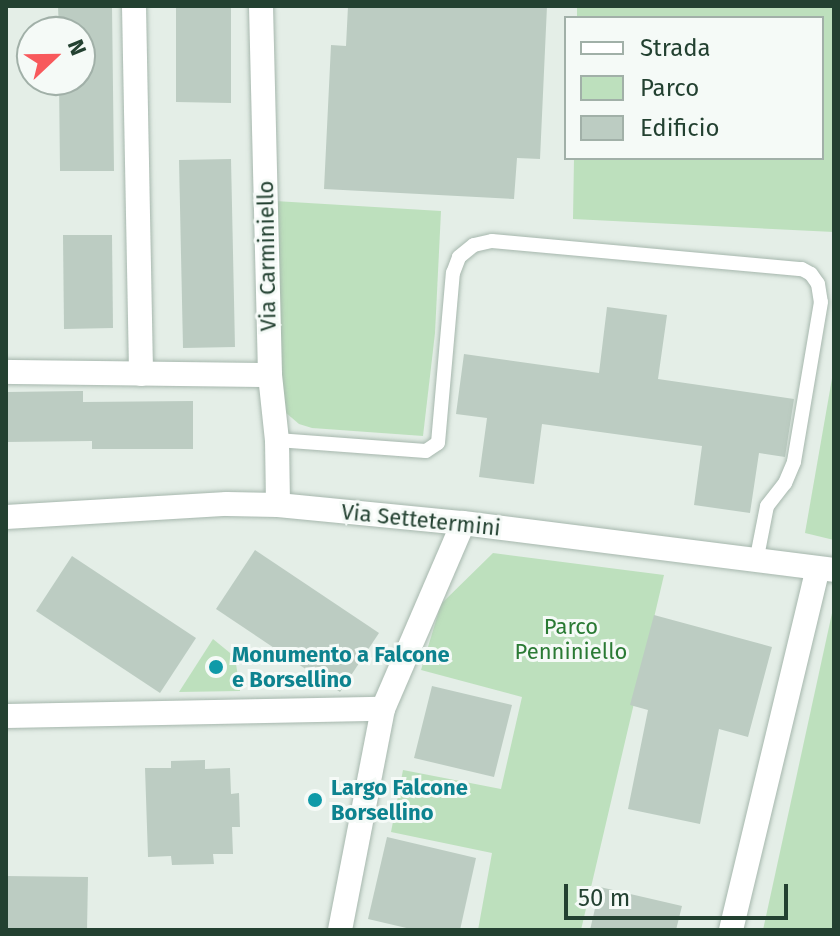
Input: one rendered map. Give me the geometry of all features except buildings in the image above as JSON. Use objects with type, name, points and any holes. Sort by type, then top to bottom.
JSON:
[{"type":"street","points":[[134,6],[141,374]]},
{"type":"street","name":"Via Carminiello","points":[[261,6],[270,375],[277,440],[278,505]]},
{"type":"street","points":[[6,372],[270,375]]},
{"type":"street","name":"Via Settetermini","points":[[6,517],[227,504],[278,505],[463,523],[826,570]]},
{"type":"street","points":[[340,930],[383,709],[463,523]]},
{"type":"street","points":[[731,930],[826,570]]},
{"type":"street","points":[[6,716],[383,709]]},
{"type":"lane","points":[[277,440],[426,451],[438,443],[453,273],[459,257],[474,245],[492,241],[802,269],[811,274],[818,284],[821,302],[794,462],[785,483],[767,506],[756,562]]},
{"type":"green space","points":[[577,6],[834,6],[834,232],[573,219],[574,160],[824,160],[824,16],[577,16]]},
{"type":"green space","points":[[275,201],[441,211],[435,333],[423,436],[312,428],[299,424],[285,412],[279,398]]},
{"type":"green space","points":[[834,367],[834,540],[805,533]]},
{"type":"green space","name":"Parco Penniniello","points":[[493,553],[664,575],[581,930],[478,930],[492,853],[391,832],[403,770],[501,789],[522,697],[421,670],[441,604]]},
{"type":"green space","points":[[834,604],[834,930],[763,930]]},
{"type":"green space","points":[[213,639],[235,657],[240,691],[179,692]]},
{"type":"place","name":"Monumento a Falcone e Borsellino","points":[[216,667]]},
{"type":"place","name":"Largo Falcone Borsellino","points":[[315,800]]}]
